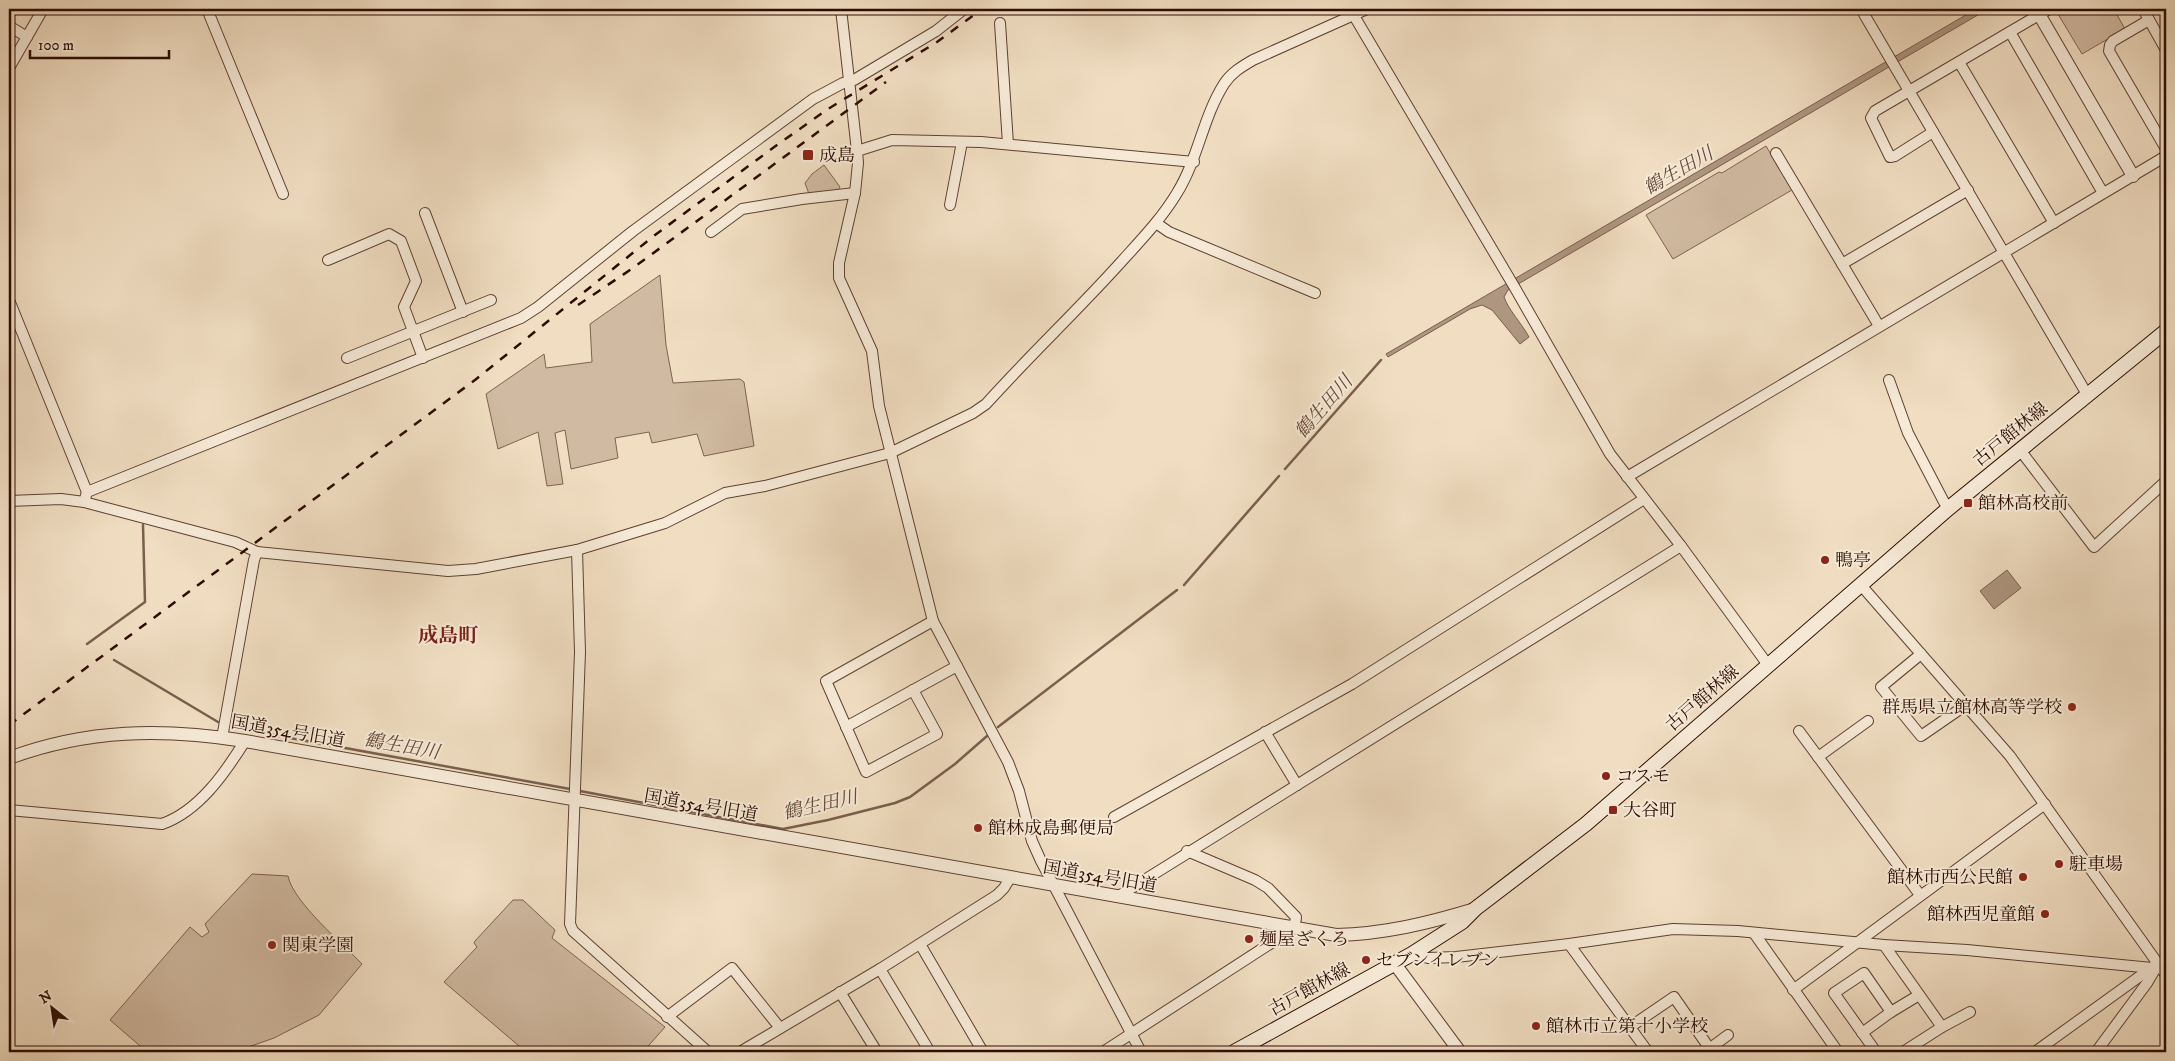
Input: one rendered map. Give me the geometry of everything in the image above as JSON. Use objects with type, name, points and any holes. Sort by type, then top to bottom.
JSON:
[{"type":"main road","name":"古戸館林線","points":[[1234,1052],[1412,954],[1462,922],[1475,909],[1586,824],[1860,584],[2166,331]]},
{"type":"street","points":[[9,68],[44,9]]},
{"type":"street","points":[[207,9],[283,194]]},
{"type":"street","points":[[842,9],[858,163],[855,193],[839,263],[839,278],[872,351],[879,406],[932,621],[1008,762],[1019,792],[1032,841],[1053,886],[1141,1052]]},
{"type":"street","points":[[9,501],[85,497],[502,327],[538,307],[633,231],[819,95],[849,80],[854,80],[936,31],[964,9]]},
{"type":"street","points":[[85,497],[235,542],[258,552],[448,571],[476,569],[577,550],[665,523],[725,493],[764,486],[890,453],[973,413],[986,404],[1080,308],[1156,223],[1177,194],[1194,162],[1213,106],[1224,84],[1236,71],[1253,60],[1352,12],[1367,9]]},
{"type":"street","points":[[1861,9],[2005,253],[2006,260],[2088,396]]},
{"type":"street","points":[[2142,9],[2166,50]]},
{"type":"street","points":[[1933,132],[1895,156],[1890,156],[1871,118],[1875,111],[2010,32],[2041,11],[2133,176]]},
{"type":"street","points":[[1352,12],[1513,284],[1610,454],[1681,546],[1768,665]]},
{"type":"street","points":[[2149,20],[2113,41],[2109,51],[2166,149]]},
{"type":"street","points":[[1000,23],[1008,144]]},
{"type":"street","points":[[9,26],[27,37]]},
{"type":"street","points":[[2010,32],[2103,193]]},
{"type":"street","points":[[1959,62],[2054,223]]},
{"type":"street","points":[[856,152],[892,140],[962,142],[1008,144],[1194,162]]},
{"type":"street","points":[[950,205],[962,142]]},
{"type":"street","points":[[1776,153],[1879,326]]},
{"type":"street","points":[[1627,476],[2166,156]]},
{"type":"street","points":[[1842,264],[1968,190]]},
{"type":"street","points":[[711,232],[742,209],[855,193]]},
{"type":"street","points":[[425,213],[463,312]]},
{"type":"street","points":[[1156,223],[1169,232],[1314,293]]},
{"type":"street","points":[[328,260],[389,234],[401,241],[416,281],[404,307],[424,358]]},
{"type":"street","points":[[9,300],[85,497]]},
{"type":"street","points":[[347,358],[491,300]]},
{"type":"street","points":[[1889,380],[1908,433],[1944,502],[1950,508]]},
{"type":"street","points":[[2020,450],[2094,547],[2166,481]]},
{"type":"street","points":[[1114,817],[1352,684],[1644,499]]},
{"type":"street","points":[[1117,897],[1187,851],[1681,546]]},
{"type":"street","points":[[577,550],[580,652],[570,924],[573,931],[708,1052]]},
{"type":"street","points":[[222,738],[254,560],[258,552]]},
{"type":"street","points":[[1860,584],[2010,756],[2166,975]]},
{"type":"street","points":[[913,690],[937,734],[866,772],[826,681],[932,621]]},
{"type":"street","points":[[1921,654],[1881,687],[1921,736],[1966,705]]},
{"type":"street","points":[[846,727],[956,666]]},
{"type":"street","points":[[1818,757],[1868,721]]},
{"type":"street","points":[[1799,731],[1920,895]]},
{"type":"street","name":"国道354号旧道","points":[[9,758],[69,742],[131,732],[166,732],[245,741],[1336,935],[1371,933],[1416,926],[1475,909]]},
{"type":"street","points":[[1265,732],[1296,785]]},
{"type":"street","points":[[9,810],[162,824],[177,819],[208,790],[224,774],[245,741]]},
{"type":"street","points":[[1793,990],[2045,804]]},
{"type":"street","points":[[1103,1052],[1293,927],[1296,916],[1268,888],[1255,880],[1187,851]]},
{"type":"street","points":[[740,1052],[880,969],[997,895],[1010,878]]},
{"type":"street","points":[[1412,954],[1428,958],[1456,957],[1570,944],[1674,929],[1754,933],[1884,946],[1967,950],[2159,965]]},
{"type":"street","points":[[1754,933],[1838,1052]]},
{"type":"street","points":[[920,944],[983,1052]]},
{"type":"street","points":[[1570,944],[1648,1052]]},
{"type":"street","points":[[1884,946],[1942,1027]]},
{"type":"street","points":[[1394,964],[1460,1052]]},
{"type":"street","points":[[2035,1052],[2159,965]]},
{"type":"street","points":[[2096,1052],[2159,965]]},
{"type":"street","points":[[667,1017],[732,968],[780,1028]]},
{"type":"street","points":[[880,969],[930,1052]]},
{"type":"street","points":[[1876,1052],[1834,993],[1864,973],[1891,1012]]},
{"type":"street","points":[[840,992],[877,1052]]},
{"type":"street","points":[[1862,1033],[1919,995]]},
{"type":"street","points":[[1630,1028],[1674,997],[1709,1051],[1728,1035]]},
{"type":"street","points":[[1903,1052],[1970,1012]]},
{"type":"shaded area","points":[[1976,9],[1988,9],[1508,290],[1504,297],[1506,302],[1529,337],[1520,344],[1492,310],[1482,305],[1470,309],[1388,357],[1386,354]]},
{"type":"shaded area","points":[[2059,9],[2123,9],[2116,13],[2125,29],[2082,54],[2058,14]]},
{"type":"shaded area","points":[[1766,146],[1792,190],[1673,259],[1646,215]]},
{"type":"shaded area","points":[[824,165],[840,187],[838,190],[809,194],[805,183],[812,174]]},
{"type":"shaded area","points":[[660,275],[666,345],[673,383],[740,379],[744,382],[754,446],[704,456],[697,434],[652,443],[649,432],[615,438],[618,458],[571,469],[565,430],[555,433],[563,484],[547,486],[538,432],[498,449],[486,394],[544,354],[546,368],[592,362],[590,324]]},
{"type":"shaded area","points":[[2007,570],[2021,588],[1994,609],[1980,591]]},
{"type":"shaded area","points":[[252,874],[288,876],[299,898],[309,910],[362,964],[319,1015],[274,1038],[234,1052],[147,1052],[110,1020],[190,927],[202,937],[209,932],[205,924]]},
{"type":"shaded area","points":[[513,900],[523,900],[555,930],[552,938],[665,1027],[643,1052],[526,1052],[444,982],[477,947],[474,943],[475,941]]},
{"type":"waterway","name":"鶴生田川","points":[[1285,469],[1381,360]]},
{"type":"waterway","name":"鶴生田川","points":[[1184,585],[1279,476]]},
{"type":"waterway","name":"鶴生田川","points":[[87,644],[145,602],[143,525]]},
{"type":"waterway","name":"鶴生田川","points":[[998,727],[1177,590]]},
{"type":"waterway","name":"鶴生田川","points":[[114,660],[218,722]]},
{"type":"waterway","name":"鶴生田川","points":[[230,727],[570,789]]},
{"type":"waterway","name":"鶴生田川","points":[[580,791],[783,829],[828,820],[895,803],[910,797],[955,764],[987,736]]},
{"type":"railway","points":[[9,725],[475,380],[655,235],[777,145],[828,109],[937,42],[982,9]]},
{"type":"railway","points":[[578,305],[633,268],[886,82]]},
{"type":"place","name":"成島","points":[[808,155]]},
{"type":"place","name":"館林高校前","points":[[1968,503]]},
{"type":"place","name":"鴨亭","points":[[1825,560]]},
{"type":"place","name":"群馬県立館林高等学校","points":[[2072,707]]},
{"type":"place","name":"コスモ","points":[[1606,776]]},
{"type":"place","name":"大谷町","points":[[1613,810]]},
{"type":"place","name":"館林成島郵便局","points":[[978,828]]},
{"type":"place","name":"駐車場","points":[[2059,864]]},
{"type":"place","name":"館林市西公民館","points":[[2023,877]]},
{"type":"place","name":"館林西児童館","points":[[2045,914]]},
{"type":"place","name":"麺屋ざくろ","points":[[1249,939]]},
{"type":"place","name":"関東学園","points":[[272,945]]},
{"type":"place","name":"セブンイレブン","points":[[1366,960]]},
{"type":"place","name":"館林市立第十小学校","points":[[1536,1026]]},
{"type":"district","name":"成島町","points":[[448,635]]}]
